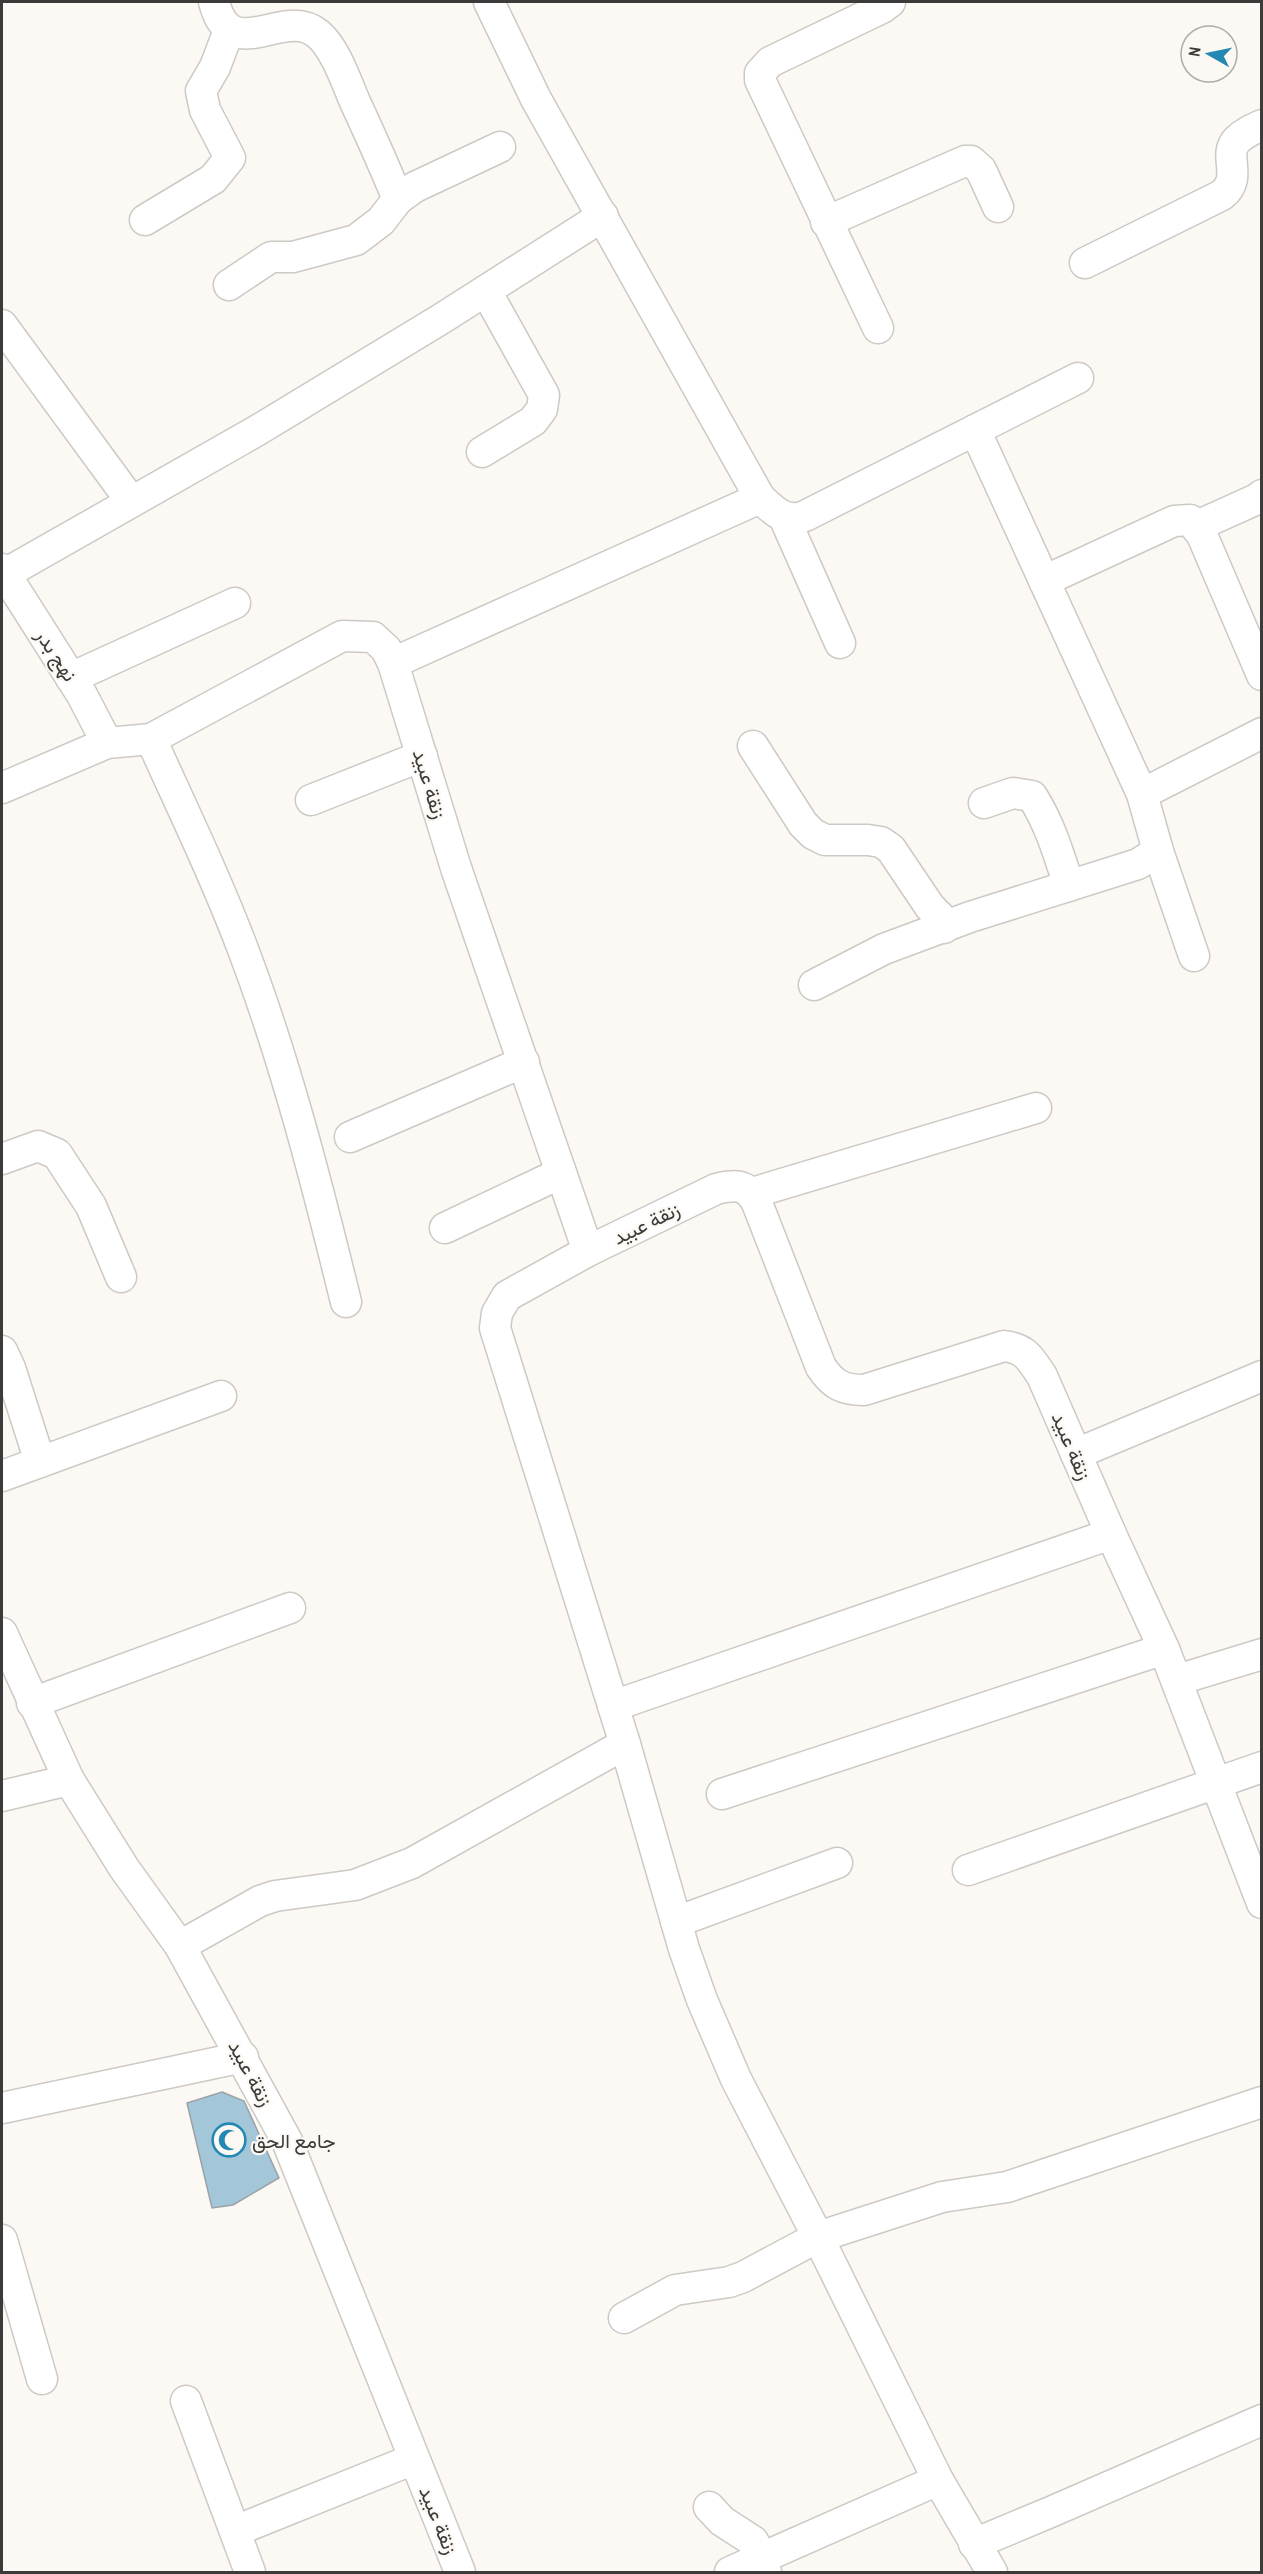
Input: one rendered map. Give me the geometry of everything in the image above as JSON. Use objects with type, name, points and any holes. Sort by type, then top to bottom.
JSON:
[{"type":"street","points":[[214,2],[219,20],[229,30],[241,33],[302,27],[317,33],[338,62],[398,199]]},
{"type":"street","points":[[489,2],[536,99],[760,498],[775,513],[791,519],[805,516],[1078,378]]},
{"type":"street","points":[[878,328],[765,96],[760,73],[771,62],[890,2]]},
{"type":"street","points":[[145,220],[213,179],[230,158],[205,110],[201,91],[215,67],[229,30]]},
{"type":"street","points":[[1085,263],[1230,189],[1233,180],[1232,149],[1236,141],[1262,125]]},
{"type":"street","points":[[230,285],[271,257],[293,257],[356,240],[381,220],[398,199],[416,187],[500,147]]},
{"type":"street","points":[[826,222],[965,161],[971,161],[981,170],[998,207]]},
{"type":"street","points":[[3,571],[269,423],[486,291],[603,216]]},
{"type":"street","points":[[482,452],[533,421],[542,409],[544,395],[486,291]]},
{"type":"street","points":[[2,325],[131,501]]},
{"type":"street","points":[[975,430],[1142,794],[1158,851],[1194,956]]},
{"type":"street","points":[[1197,526],[1262,495]]},
{"type":"street","points":[[393,663],[760,498]]},
{"type":"street","points":[[783,517],[840,643]]},
{"type":"street","points":[[1044,581],[1174,521],[1191,520],[1197,526],[1262,675]]},
{"type":"street","name":"نهج بدر","points":[[3,571],[71,678],[107,743]]},
{"type":"street","points":[[71,678],[235,603]]},
{"type":"street","name":"زنقة عبيد","points":[[2,788],[107,743],[151,740],[342,636],[374,638],[386,649],[393,663],[456,868],[588,1251],[716,1189],[738,1186],[752,1193],[821,1367],[830,1381],[848,1390],[864,1390],[989,1349],[1004,1346],[1018,1348],[1028,1356],[1042,1376],[1110,1534],[1164,1649],[1262,1903]]},
{"type":"street","points":[[1142,794],[1262,733]]},
{"type":"street","points":[[151,740],[245,953],[311,1160],[346,1302]]},
{"type":"street","points":[[753,746],[803,824],[813,834],[825,840],[881,842],[891,849],[930,907],[941,918],[944,928]]},
{"type":"street","points":[[311,800],[422,756]]},
{"type":"street","points":[[984,803],[1013,794],[1032,796],[1056,844],[1069,886]]},
{"type":"street","points":[[814,985],[884,949],[970,917],[1138,864],[1158,851]]},
{"type":"street","points":[[350,1137],[524,1062]]},
{"type":"street","points":[[752,1193],[1036,1108]]},
{"type":"street","points":[[2,1159],[39,1146],[57,1154],[91,1206],[121,1277]]},
{"type":"street","points":[[446,1228],[561,1173]]},
{"type":"street","points":[[588,1251],[507,1296],[497,1313],[495,1328],[625,1744],[676,1922],[698,1989],[721,2046],[938,2480],[992,2572]]},
{"type":"street","points":[[2,1351],[10,1368],[40,1462]]},
{"type":"street","points":[[1076,1455],[1262,1376]]},
{"type":"street","points":[[2,1476],[221,1396]]},
{"type":"street","points":[[613,1706],[1110,1534]]},
{"type":"street","points":[[32,1703],[290,1608]]},
{"type":"street","name":"زنقة عبيد","points":[[2,1633],[69,1780],[124,1868],[180,1946],[243,2057],[287,2141],[460,2572]]},
{"type":"street","points":[[722,1794],[1164,1649]]},
{"type":"street","points":[[1177,1680],[1262,1654]]},
{"type":"street","points":[[180,1946],[260,1901],[275,1896],[355,1885],[412,1863],[625,1744]]},
{"type":"street","points":[[968,1870],[1262,1767]]},
{"type":"street","points":[[2,1796],[69,1780]]},
{"type":"street","points":[[676,1922],[837,1863]]},
{"type":"street","points":[[2,2108],[243,2057]]},
{"type":"street","points":[[624,2318],[675,2290],[729,2282],[743,2277],[818,2237],[942,2197],[1007,2187],[1262,2102]]},
{"type":"street","points":[[2,2240],[42,2379]]},
{"type":"street","points":[[186,2401],[250,2572]]},
{"type":"street","points":[[974,2544],[1262,2420]]},
{"type":"street","points":[[235,2531],[414,2459]]},
{"type":"street","points":[[730,2572],[765,2566],[938,2480]]},
{"type":"street","points":[[709,2507],[722,2520],[753,2541],[765,2566]]},
{"type":"building","name":"جامع الحق","points":[[222,2092],[244,2101],[279,2178],[233,2205],[212,2208],[187,2103]]},
{"type":"place","name":"جامع الحق","points":[[229,2140]]}]
